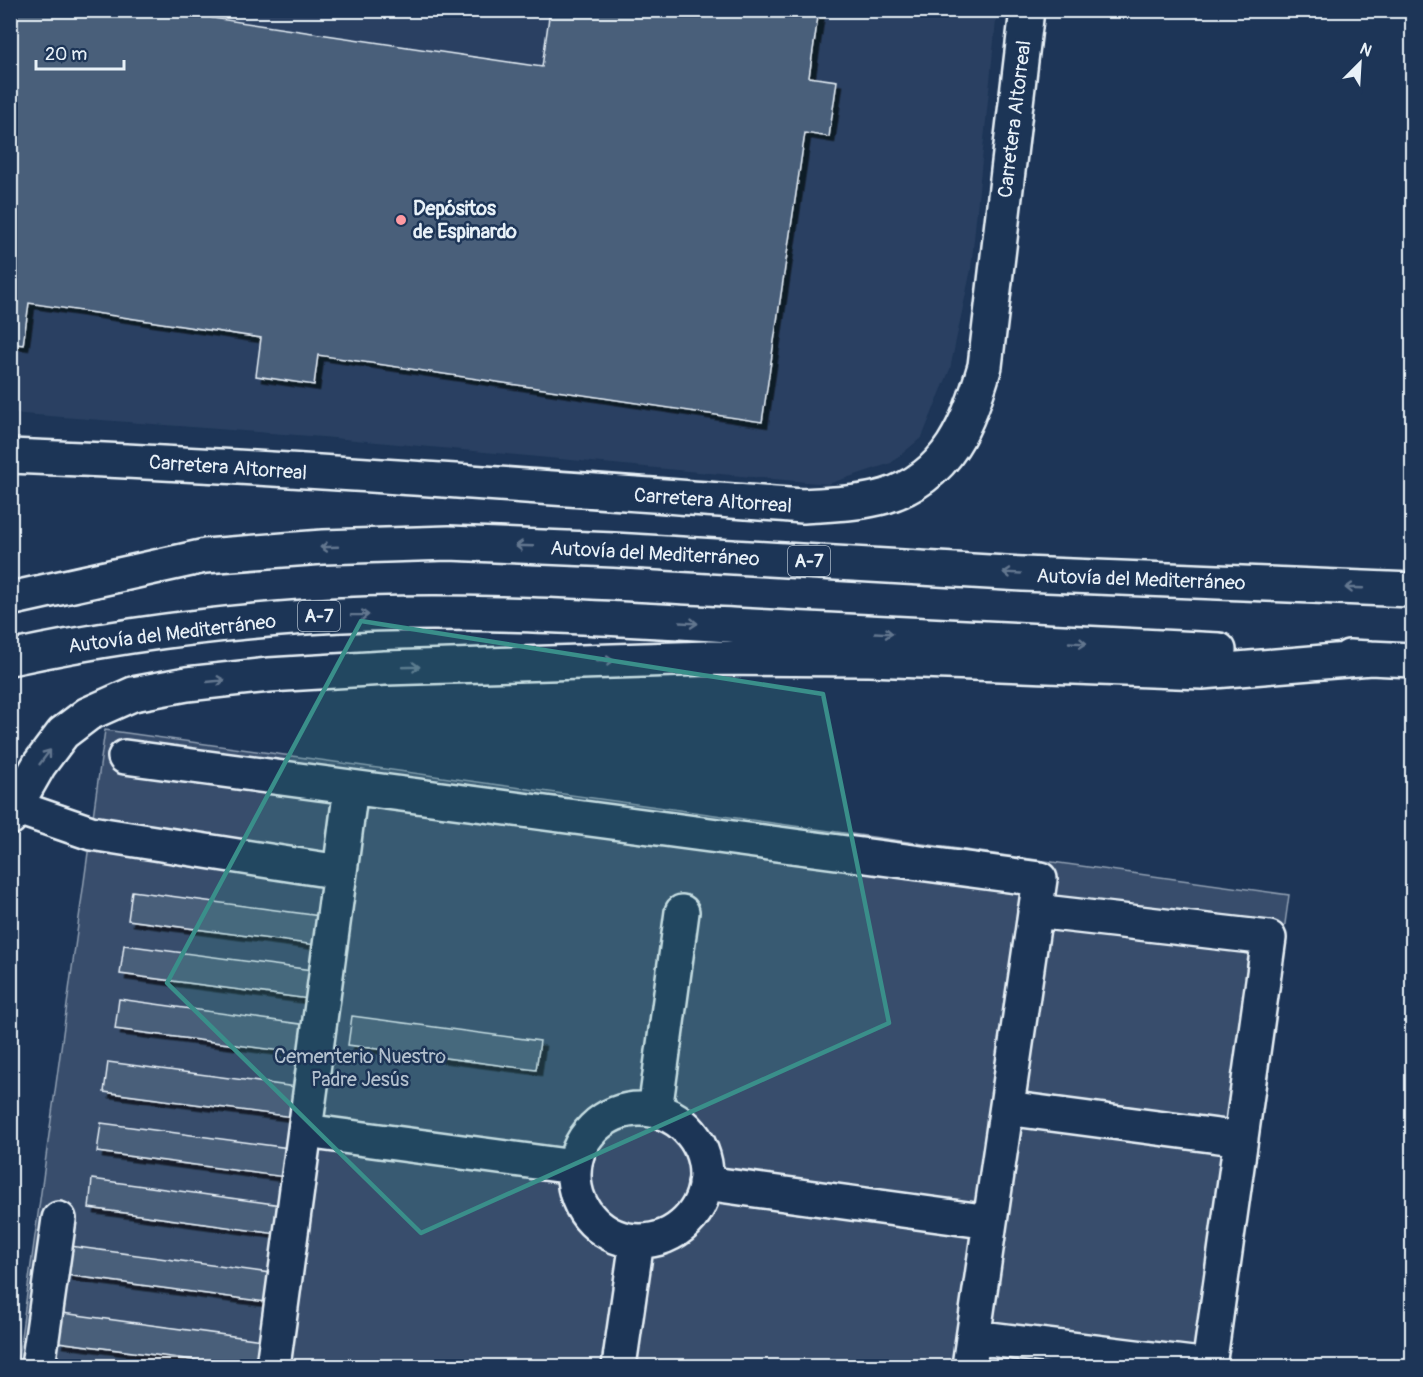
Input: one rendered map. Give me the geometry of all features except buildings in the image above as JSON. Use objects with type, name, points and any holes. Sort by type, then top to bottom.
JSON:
[{"type":"main road","name":"Carretera Altorreal","points":[[10,456],[120,460],[404,477],[803,506],[886,496],[919,480],[941,461],[962,433],[980,385],[985,366],[1027,10]]},
{"type":"main road","name":"Autovía del Mediterráneo","points":[[10,598],[205,556],[323,547],[449,543],[614,549],[1023,574],[1413,590]]},
{"type":"main road","points":[[10,575],[205,556]]},
{"type":"main road","name":"Autovía del Mediterráneo","points":[[10,658],[177,629],[309,617],[417,614],[526,615],[1413,660]]},
{"type":"main road","points":[[340,872],[91,833],[13,812],[39,765],[63,733],[88,714],[133,694],[268,675],[385,668],[709,658],[869,659],[1202,672],[1371,658]]},
{"type":"main road","points":[[125,757],[1040,879],[1035,911],[1007,1108],[990,1222],[972,1352],[1209,1366],[1269,938],[1035,911]]},
{"type":"main road","points":[[273,1366],[351,787]]},
{"type":"main road","points":[[655,1111],[682,912]]},
{"type":"main road","points":[[1007,1108],[1241,1139]]},
{"type":"main road","points":[[633,1109],[655,1111],[673,1118],[688,1130],[699,1146],[705,1164],[705,1183],[700,1202],[690,1218],[675,1231],[657,1239],[637,1241],[616,1237],[597,1226],[583,1209],[575,1189],[574,1167],[580,1146],[593,1128],[611,1115],[633,1109]]},
{"type":"main road","points":[[305,1131],[574,1167]]},
{"type":"main road","points":[[705,1183],[990,1222]]},
{"type":"main road","points":[[38,1366],[59,1219]]},
{"type":"main road","points":[[619,1366],[637,1241]]},
{"type":"highlighted area","points":[[361,621],[823,694],[889,1023],[421,1233],[167,983]]},
{"type":"shaded area","name":"Depósitos de Espinardo","points":[[10,11],[997,11],[971,269],[950,369],[922,437],[891,463],[828,484],[323,437],[11,413]]},
{"type":"green space","name":"Cementerio Nuestro Padre Jesús","points":[[105,730],[1289,895],[1223,1366],[17,1366]]},
{"type":"place","name":"Depósitos de Espinardo","points":[[401,220]]}]
